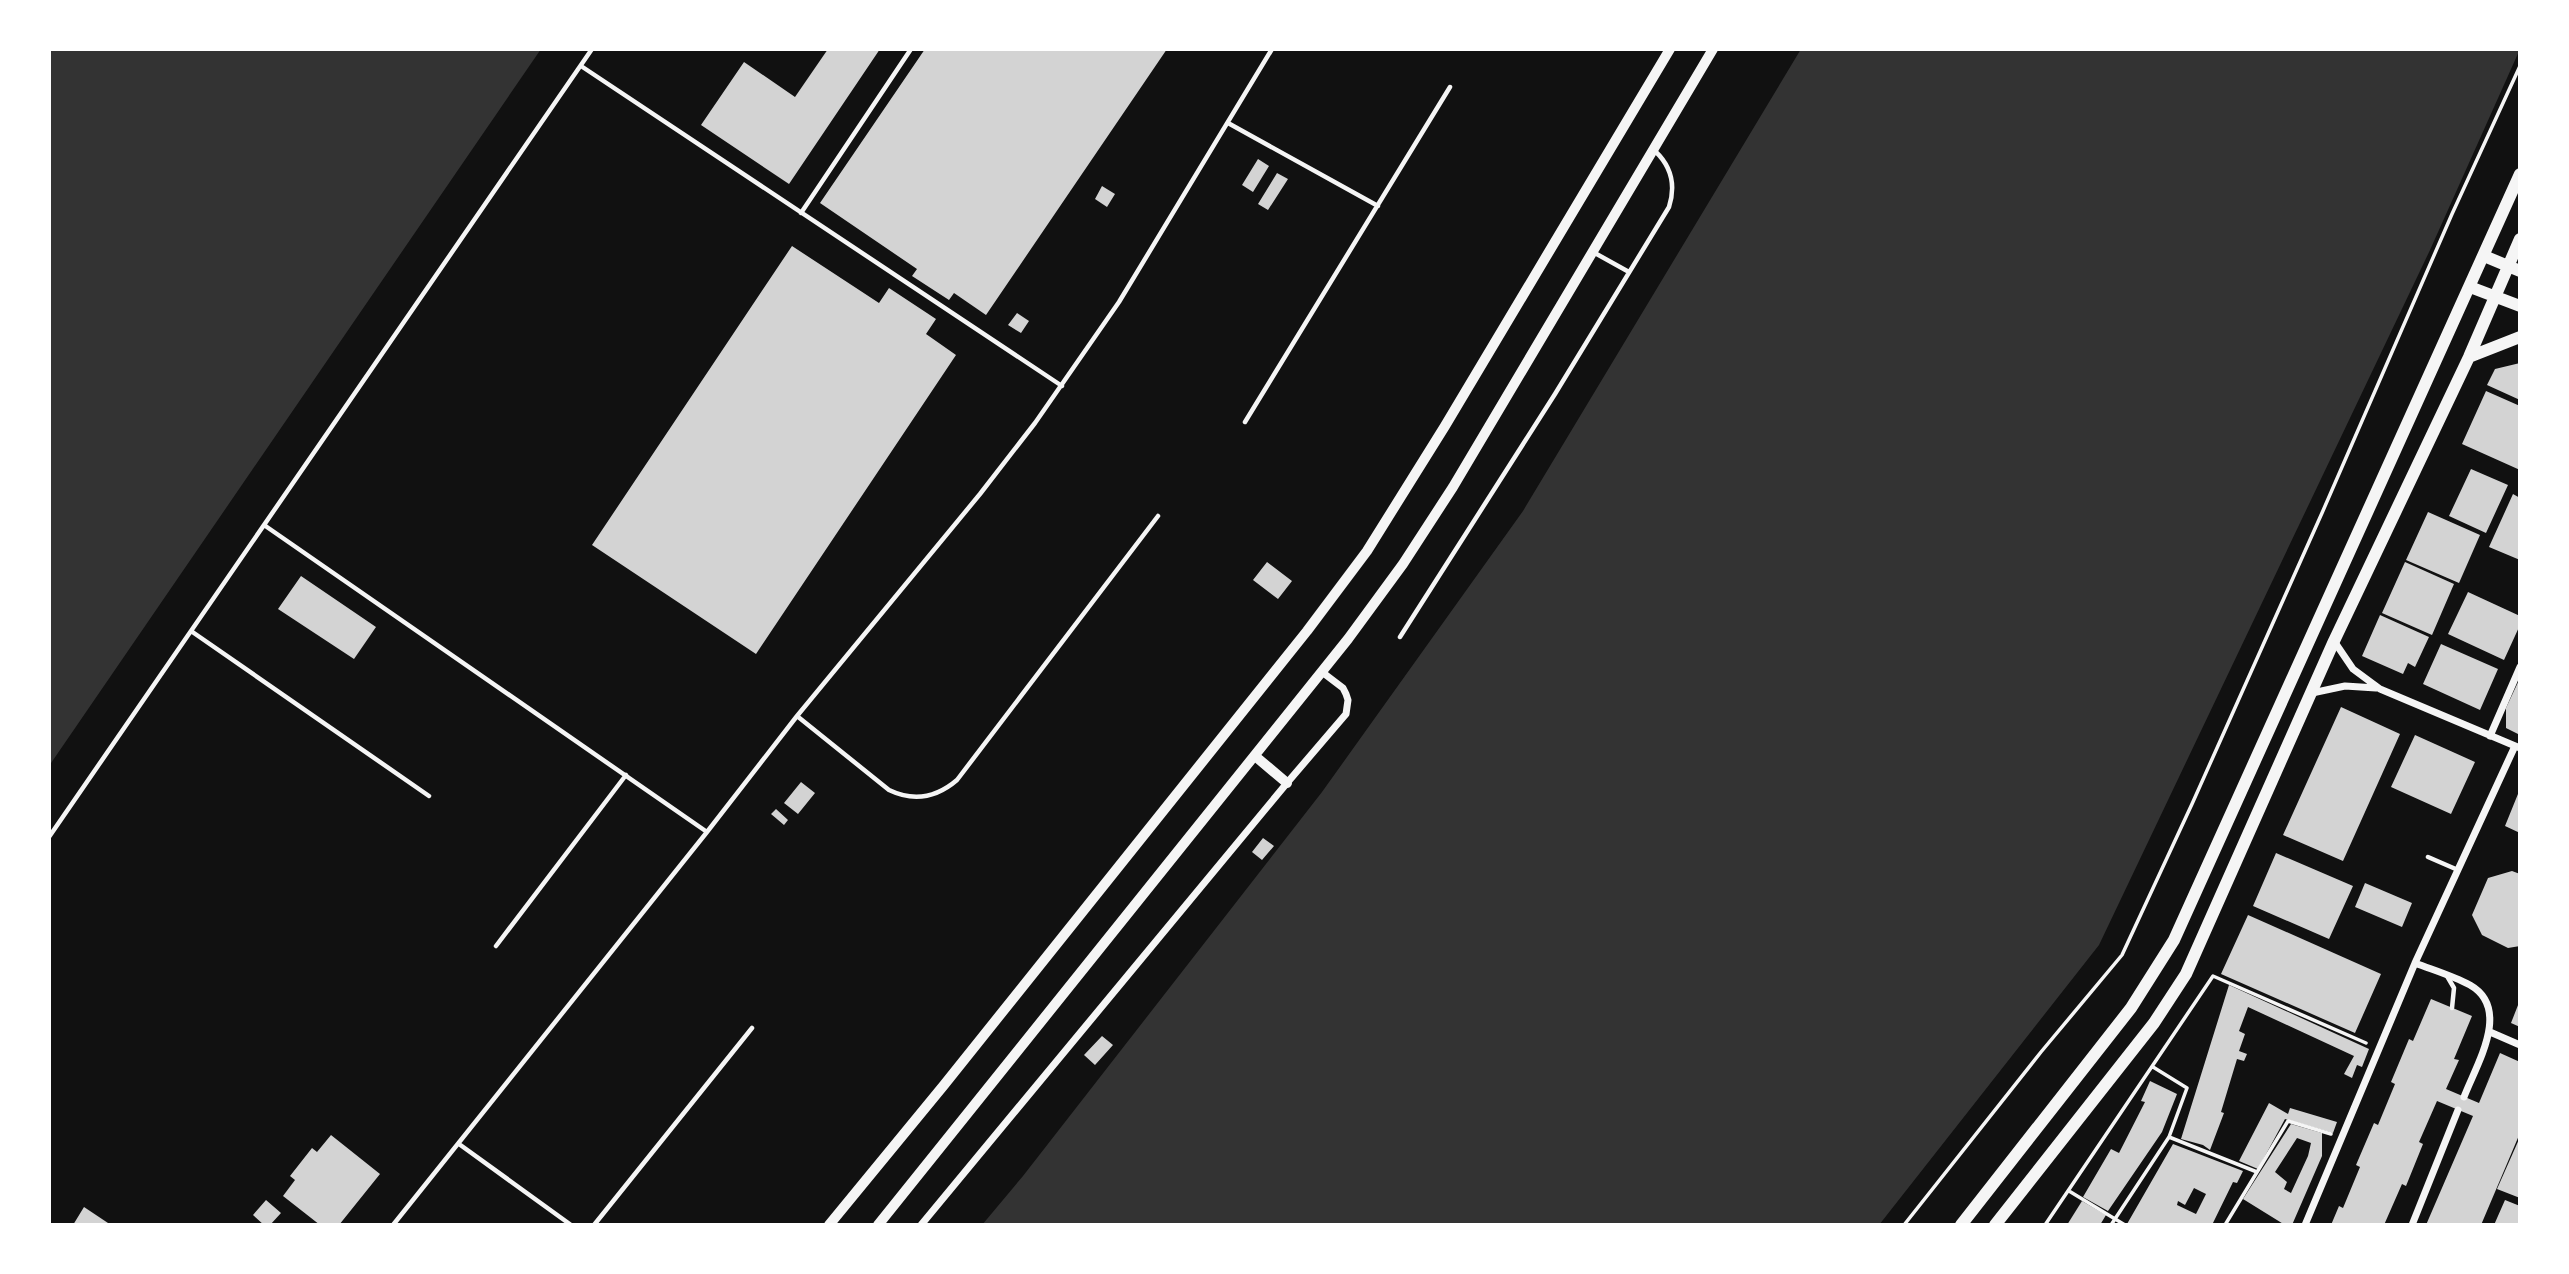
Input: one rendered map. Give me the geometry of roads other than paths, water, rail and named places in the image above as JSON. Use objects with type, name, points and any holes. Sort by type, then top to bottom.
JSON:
[{"type":"main road","points":[[1961,1225],[2131,1008],[2170,948],[2520,174]]},
{"type":"main road","points":[[1995,1225],[2139,1042],[2186,974],[2334,641],[2496,296],[2514,268],[2520,239]]},
{"type":"main road","points":[[2484,256],[2514,268]]},
{"type":"main road","points":[[2470,286],[2520,306]]},
{"type":"main road","points":[[2469,357],[2520,337]]},
{"type":"street","points":[[829,1225],[1300,640],[1367,551],[1445,426],[1670,49]]},
{"type":"street","points":[[878,1225],[1376,602],[1428,526],[1713,49]]},
{"type":"street","points":[[2305,1225],[2415,963],[2517,747],[2380,689],[2353,668],[2334,641]]},
{"type":"street","points":[[2490,736],[2520,667]]},
{"type":"street","points":[[921,1225],[1346,714],[1348,700],[1343,688],[1322,671]]},
{"type":"street","points":[[2312,692],[2345,686],[2380,689]]},
{"type":"street","points":[[1255,756],[1287,783]]},
{"type":"street","points":[[2415,963],[2472,986],[2481,993],[2490,1012],[2490,1032],[2464,1097]]},
{"type":"street","points":[[2490,1032],[2520,1045]]},
{"type":"street","points":[[2412,1225],[2458,1110]]},
{"type":"lane","points":[[49,837],[592,49]]},
{"type":"lane","points":[[801,213],[911,49]]},
{"type":"lane","points":[[393,1225],[708,832],[797,716],[980,494],[1062,386],[1119,302],[1272,49]]},
{"type":"lane","points":[[581,66],[1062,386]]},
{"type":"lane","points":[[1245,422],[1450,87]]},
{"type":"lane","points":[[1228,123],[1378,206]]},
{"type":"lane","points":[[1400,637],[1548,405],[1669,207],[1673,195],[1670,169],[1653,149]]},
{"type":"lane","points":[[1593,251],[1629,271]]},
{"type":"lane","points":[[797,716],[889,790],[900,795],[925,797],[948,788],[957,780],[1158,516]]},
{"type":"lane","points":[[264,525],[708,832]]},
{"type":"lane","points":[[191,631],[429,796]]},
{"type":"lane","points":[[496,946],[626,775]]},
{"type":"lane","points":[[2428,857],[2458,870]]},
{"type":"lane","points":[[2447,976],[2454,988],[2452,1008]]},
{"type":"lane","points":[[594,1225],[752,1028]]},
{"type":"lane","points":[[458,1144],[571,1225]]}]
